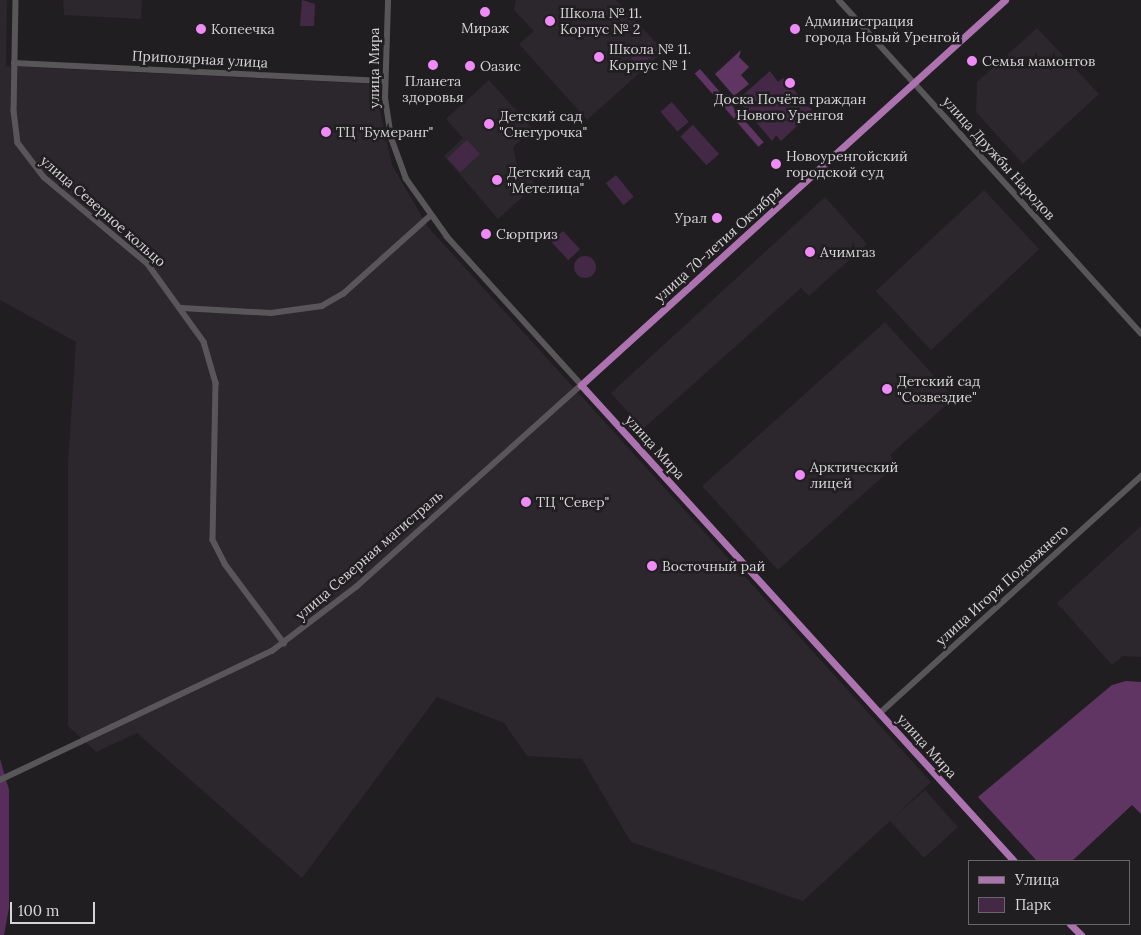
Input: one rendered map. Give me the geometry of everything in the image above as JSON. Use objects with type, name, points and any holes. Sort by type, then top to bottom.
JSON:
[{"type":"main road","name":"улица 70-летия Октября","points":[[581,385],[1005,0]]},
{"type":"main road","name":"улица Мира","points":[[581,385],[1013,860]]},
{"type":"main road","points":[[1071,925],[1081,935]]},
{"type":"street","name":"улица Северное кольцо","points":[[16,0],[14,63],[15,128],[25,156],[148,264],[182,308],[204,342],[215,374],[213,540],[229,570],[284,643]]},
{"type":"street","name":"улица Мира","points":[[388,0],[384,80],[398,158],[430,216],[581,385]]},
{"type":"street","name":"улица Дружбы Народов","points":[[839,0],[1141,333]]},
{"type":"street","name":"Приполярная улица","points":[[14,63],[384,80]]},
{"type":"street","points":[[182,308],[271,312],[322,306],[343,294],[430,216]]},
{"type":"street","name":"улица Северная магистраль","points":[[0,780],[220,678],[284,643],[356,587],[581,385]]},
{"type":"street","name":"улица Игоря Подовжнего","points":[[880,713],[1141,476]]},
{"type":"shaded area","points":[[0,0],[7,0],[6,66],[374,84],[392,165],[428,227],[931,782],[893,818],[925,790],[958,827],[924,858],[890,821],[803,901],[631,842],[582,759],[527,756],[504,723],[437,697],[302,878],[137,733],[96,752],[68,726],[68,463],[76,342],[0,300]]},
{"type":"shaded area","points":[[63,0],[142,0],[141,19],[64,15]]},
{"type":"shaded area","name":"Школа № 11. Корпус № 1","points":[[516,0],[616,0],[664,51],[587,120],[519,44],[534,31],[514,10]]},
{"type":"shaded area","points":[[1037,28],[1099,94],[1023,164],[976,112],[977,82]]},
{"type":"shaded area","points":[[741,50],[739,57],[749,67],[741,75],[749,84],[734,96],[715,74]]},
{"type":"shaded area","points":[[700,69],[764,142],[758,147],[695,74]]},
{"type":"shaded area","points":[[489,80],[533,129],[513,147],[517,164],[536,185],[498,219],[444,156],[463,138],[446,119]]},
{"type":"shaded area","points":[[984,190],[1039,249],[931,350],[876,291]]},
{"type":"shaded area","points":[[825,197],[867,244],[809,296],[801,288],[643,429],[611,393]]},
{"type":"shaded area","name":"Арктический лицей","points":[[885,322],[954,398],[890,455],[897,464],[778,570],[702,486]]},
{"type":"shaded area","points":[[1141,526],[1141,657],[1123,656],[1112,665],[1057,603]]},
{"type":"shaded area","points":[[1126,681],[1141,682],[1141,814],[1132,805],[1073,860],[1036,860],[978,797],[1112,685]]},
{"type":"shaded area","points":[[0,759],[9,790],[9,908],[4,935],[0,935]]},
{"type":"green space","points":[[302,0],[315,4],[314,26],[300,26]]},
{"type":"green space","points":[[649,42],[657,51],[639,67],[631,58]]},
{"type":"green space","points":[[770,71],[778,82],[783,78],[813,111],[781,141],[776,135],[772,141],[741,104],[742,96]]},
{"type":"green space","points":[[672,102],[689,122],[677,132],[661,112]]},
{"type":"green space","points":[[693,125],[719,154],[706,165],[680,136]]},
{"type":"green space","points":[[467,140],[480,154],[460,172],[447,158]]},
{"type":"green space","points":[[616,175],[634,197],[624,205],[606,183]]},
{"type":"green space","points":[[563,231],[580,249],[568,260],[551,242]]},
{"type":"green space","points":[[585,256],[593,259],[596,267],[593,275],[585,278],[577,275],[574,267],[577,259]]},
{"type":"place","name":"Мираж","points":[[485,12]]},
{"type":"place","name":"Школа № 11. Корпус № 2","points":[[550,21]]},
{"type":"place","name":"Копеечка","points":[[201,29]]},
{"type":"place","name":"Администрация города Новый Уренгой","points":[[795,29]]},
{"type":"place","name":"Школа № 11. Корпус № 1","points":[[599,57]]},
{"type":"place","name":"Семья мамонтов","points":[[972,61]]},
{"type":"place","name":"Планета здоровья","points":[[433,65]]},
{"type":"place","name":"Оазис","points":[[470,66]]},
{"type":"place","name":"Доска Почёта граждан Нового Уренгоя","points":[[790,83]]},
{"type":"place","name":"Детский сад \"Снегурочка\"","points":[[489,124]]},
{"type":"place","name":"ТЦ \"Бумеранг\"","points":[[326,132]]},
{"type":"place","name":"Новоуренгойский городской суд","points":[[776,164]]},
{"type":"place","name":"Детский сад \"Метелица\"","points":[[497,180]]},
{"type":"place","name":"Урал","points":[[717,218]]},
{"type":"place","name":"Сюрприз","points":[[486,234]]},
{"type":"place","name":"Ачимгаз","points":[[810,252]]},
{"type":"place","name":"Детский сад \"Созвездие\"","points":[[887,389]]},
{"type":"place","name":"Арктический лицей","points":[[800,475]]},
{"type":"place","name":"ТЦ \"Север\"","points":[[526,502]]},
{"type":"place","name":"Восточный рай","points":[[652,566]]}]
